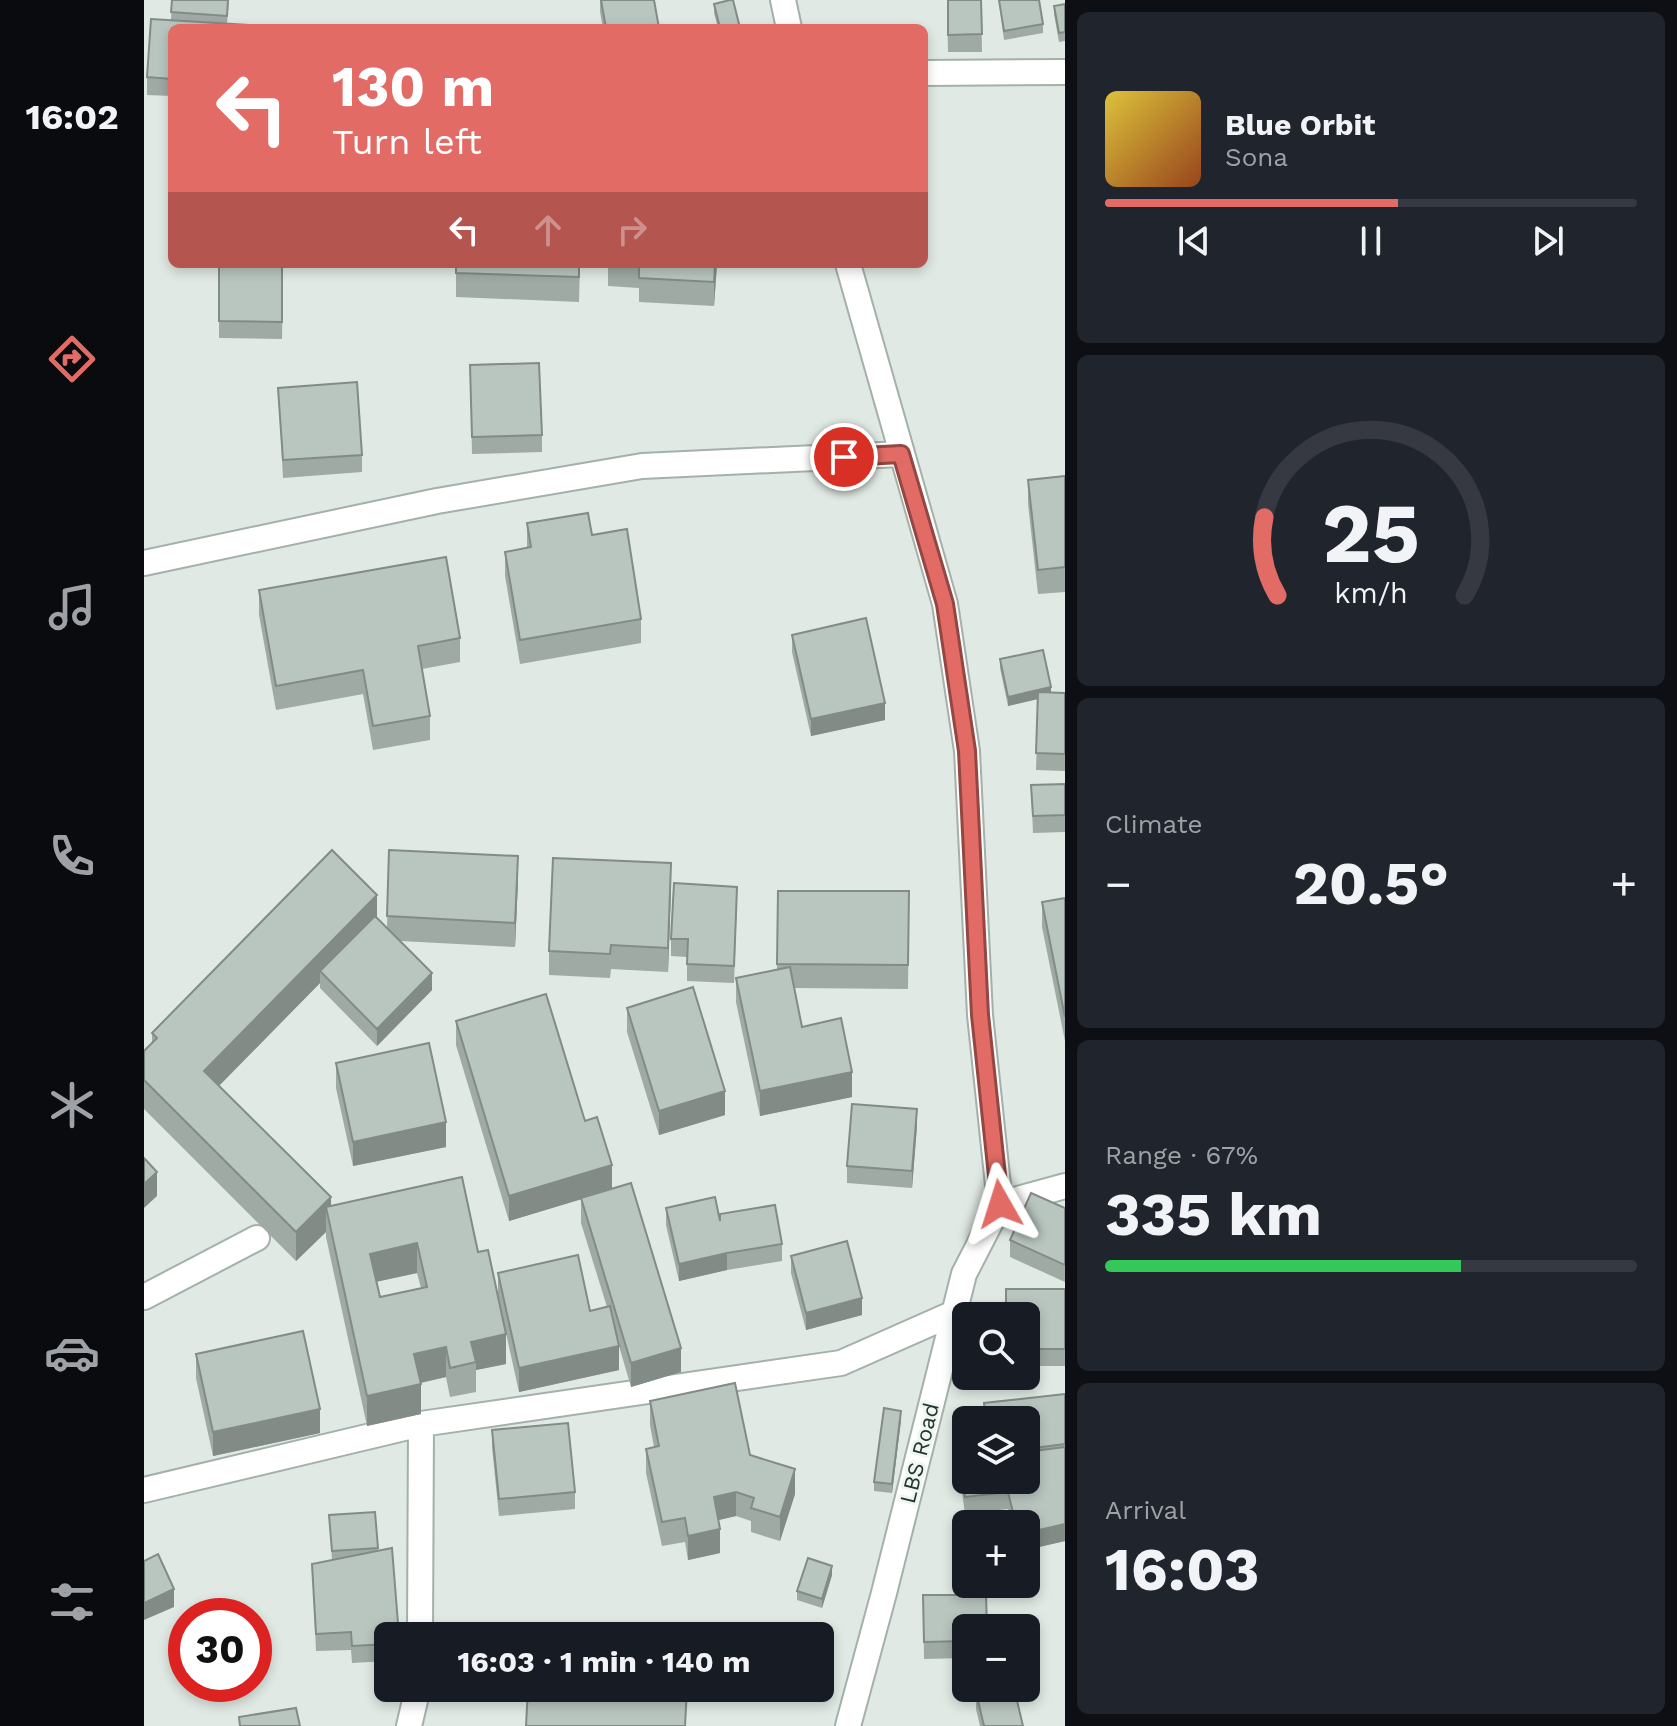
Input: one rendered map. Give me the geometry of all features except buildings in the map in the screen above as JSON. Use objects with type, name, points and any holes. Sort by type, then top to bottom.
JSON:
[{"type":"street","points":[[783,0],[788,24]]},
{"type":"street","points":[[928,73],[1065,72]]},
{"type":"street","points":[[849,268],[945,604],[967,751],[980,1015],[1000,1204],[1065,1186]]},
{"type":"street","points":[[144,563],[437,501],[642,466],[901,454]]},
{"type":"street","name":"LBS Road","points":[[957,1302],[964,1274],[1000,1204]]},
{"type":"street","points":[[144,1297],[257,1238]]},
{"type":"street","points":[[144,1490],[421,1424],[841,1363],[952,1314]]},
{"type":"street","name":"LBS Road","points":[[848,1726],[952,1321]]},
{"type":"street","points":[[420,1622],[421,1424]]},
{"type":"street","points":[[409,1726],[415,1702]]},
{"type":"route","points":[[844,457],[901,454],[945,604],[967,751],[980,1015],[1000,1204]]}]
